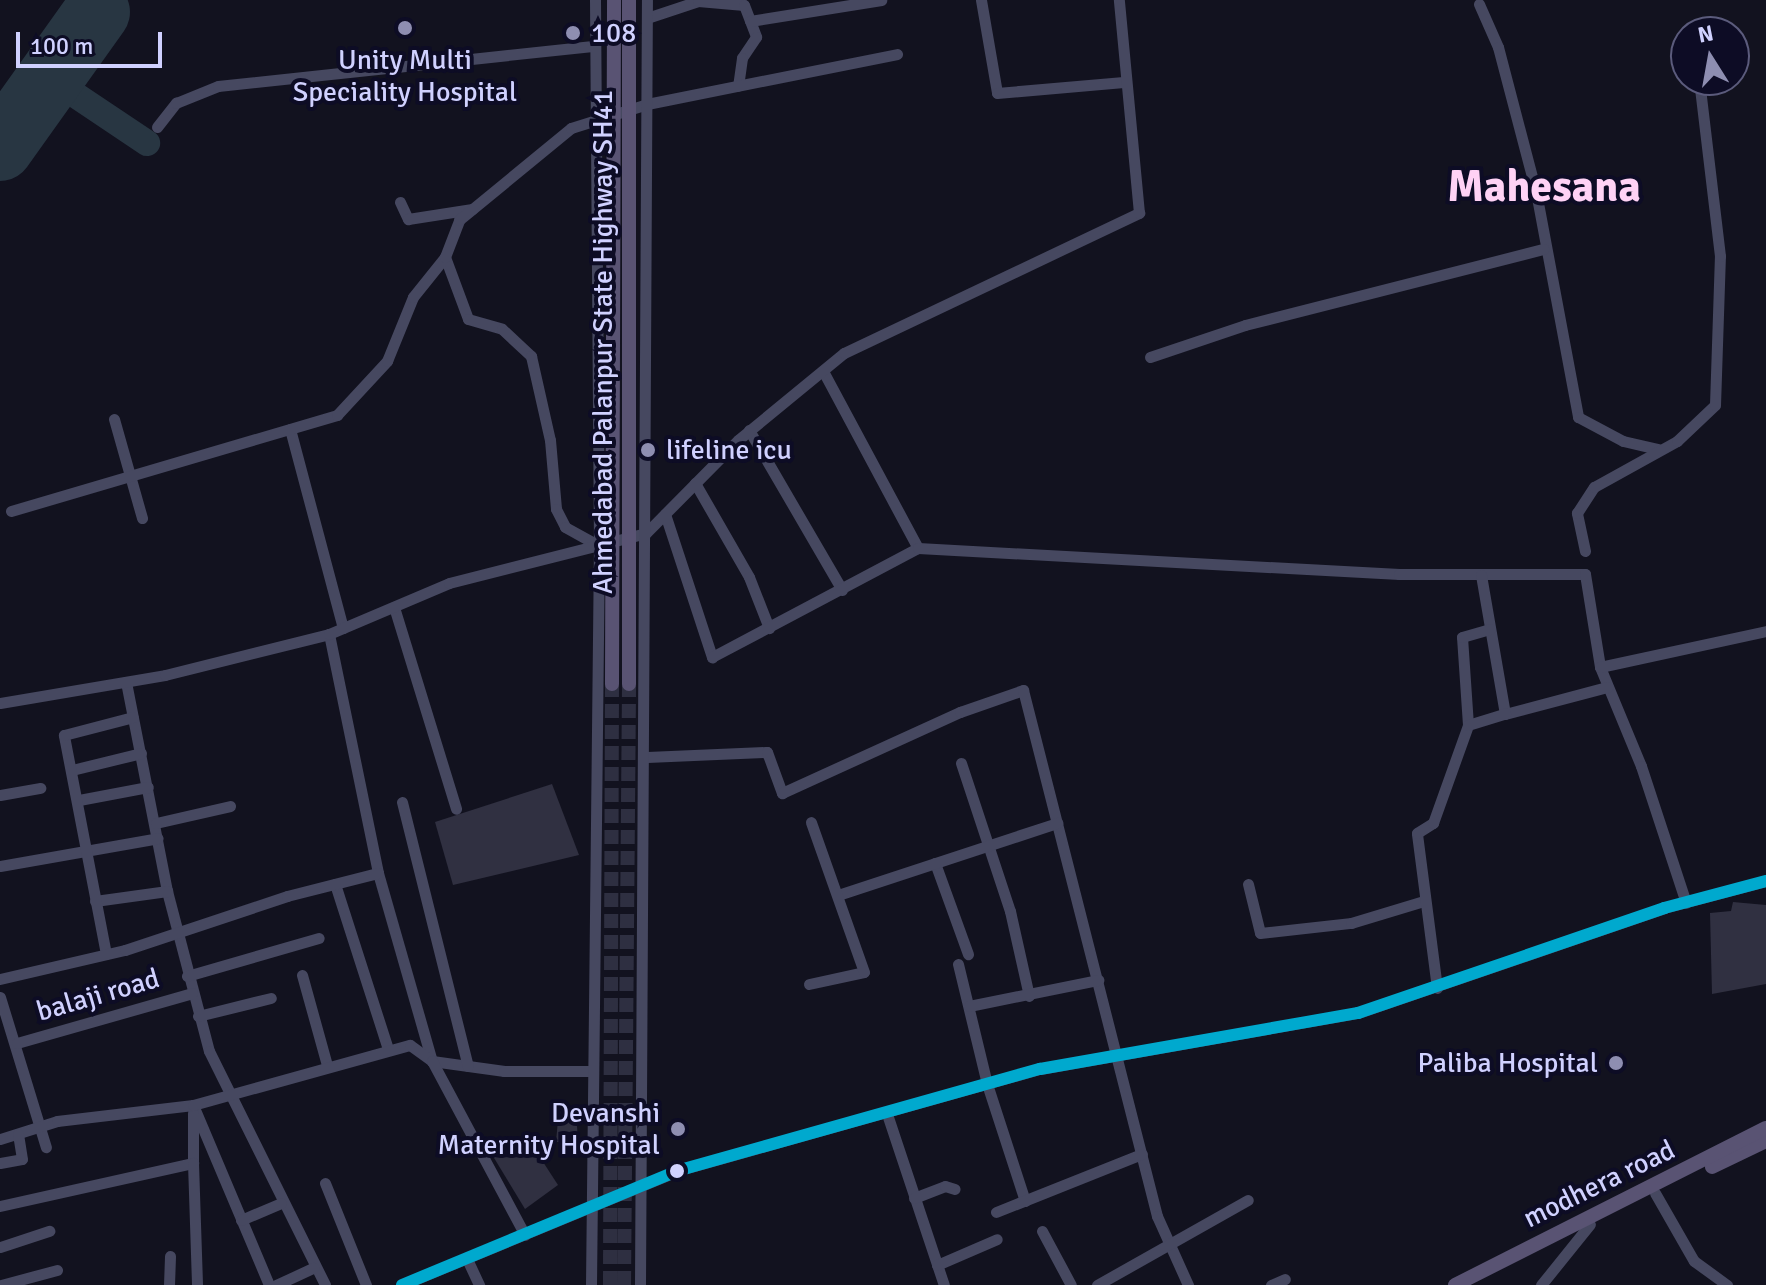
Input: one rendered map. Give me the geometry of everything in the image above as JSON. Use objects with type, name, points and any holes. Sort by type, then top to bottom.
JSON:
[{"type":"main road","name":"Ahmedabad Palanpur State Highway SH41","points":[[614,0],[612,114],[622,541],[629,684]]},
{"type":"main road","name":"Ahmedabad Palanpur State Highway SH41","points":[[605,684],[612,666],[622,541],[629,0]]},
{"type":"main road","name":"modhera road","points":[[1455,1285],[1766,1128]]},
{"type":"main road","points":[[1472,1285],[1590,1224],[1766,1141]]},
{"type":"street","points":[[591,1285],[591,1071],[605,684],[599,546],[595,0]]},
{"type":"street","points":[[640,1285],[647,757],[647,0]]},
{"type":"street","points":[[750,21],[881,0]]},
{"type":"street","points":[[981,0],[997,93],[1124,82]]},
{"type":"street","points":[[0,703],[126,682],[329,634],[449,583],[646,533],[749,430],[844,353],[1139,213],[1124,82],[1119,0]]},
{"type":"street","points":[[647,18],[698,1],[744,5],[756,37],[742,58],[738,86]]},
{"type":"street","points":[[1479,4],[1498,47],[1536,192],[1543,249],[1578,417],[1623,441],[1659,449]]},
{"type":"street","points":[[157,127],[176,103],[218,86],[595,46]]},
{"type":"street","points":[[11,511],[337,415],[387,361],[413,297],[445,257],[459,220],[544,146],[595,117],[897,54]]},
{"type":"street","points":[[1585,551],[1577,513],[1594,487],[1659,449],[1715,405],[1720,256],[1701,96]]},
{"type":"street","points":[[400,202],[408,219],[473,208]]},
{"type":"street","points":[[1150,357],[1245,325],[1543,249]]},
{"type":"street","points":[[445,257],[468,319],[502,329],[531,356],[550,440],[556,509],[565,527],[599,546]]},
{"type":"street","points":[[823,371],[918,548]]},
{"type":"street","points":[[114,419],[126,477],[142,518]]},
{"type":"street","points":[[290,429],[343,628]]},
{"type":"street","points":[[749,430],[842,590]]},
{"type":"street","points":[[695,483],[749,577],[769,628]]},
{"type":"street","points":[[665,514],[712,657],[918,548],[1481,575],[1585,574],[1600,667],[1641,766],[1686,903]]},
{"type":"street","points":[[1481,575],[1505,714]]},
{"type":"street","points":[[394,607],[456,809]]},
{"type":"street","points":[[1437,988],[1417,833],[1433,823],[1468,725],[1462,637],[1490,629]]},
{"type":"street","points":[[1600,667],[1766,631]]},
{"type":"street","points":[[329,634],[378,873],[432,1061],[525,1235]]},
{"type":"street","points":[[629,666],[647,679]]},
{"type":"street","points":[[126,682],[167,891],[198,1016],[281,1203],[313,1268],[325,1285]]},
{"type":"street","points":[[1468,725],[1607,687]]},
{"type":"street","points":[[647,757],[767,752],[782,793],[960,712],[1023,690],[1142,1154],[1169,1245],[1188,1285]]},
{"type":"street","points":[[106,954],[85,851],[79,800],[64,735],[133,717]]},
{"type":"street","points":[[72,770],[141,753]]},
{"type":"street","points":[[961,763],[1010,911],[1029,996]]},
{"type":"street","points":[[79,800],[148,787]]},
{"type":"street","points":[[0,795],[40,788]]},
{"type":"street","points":[[402,802],[468,1066]]},
{"type":"street","points":[[156,823],[230,806]]},
{"type":"street","points":[[809,984],[864,972],[811,822]]},
{"type":"street","points":[[838,895],[1057,823]]},
{"type":"street","points":[[0,866],[158,838]]},
{"type":"street","points":[[935,863],[968,954]]},
{"type":"street","points":[[0,979],[106,954],[378,873]]},
{"type":"street","points":[[402,1285],[591,1209],[642,1184],[987,1084],[1117,1056],[1358,1013],[1686,903],[1766,881]]},
{"type":"street","points":[[335,884],[388,1049]]},
{"type":"street","points":[[1248,884],[1260,933],[1351,923],[1424,901]]},
{"type":"street","points":[[95,901],[167,891]]},
{"type":"street","points":[[187,976],[319,938]]},
{"type":"street","points":[[958,964],[987,1084],[1025,1201]]},
{"type":"street","points":[[302,975],[327,1065]]},
{"type":"street","points":[[969,1006],[1098,980]]},
{"type":"street","name":"balaji road","points":[[17,1043],[192,993]]},
{"type":"street","points":[[0,997],[17,1043],[46,1147]]},
{"type":"street","points":[[198,1016],[271,998]]},
{"type":"street","points":[[0,1139],[40,1127],[193,1105],[327,1065],[410,1045],[432,1061],[468,1066],[591,1071]]},
{"type":"street","points":[[193,1105],[197,1285]]},
{"type":"street","points":[[193,1105],[269,1285]]},
{"type":"street","points":[[887,1114],[944,1285]]},
{"type":"street","points":[[0,1163],[22,1159],[18,1134]]},
{"type":"street","points":[[996,1212],[1142,1154]]},
{"type":"street","points":[[0,1206],[193,1163]]},
{"type":"street","points":[[325,1183],[366,1285]]},
{"type":"street","points":[[914,1198],[945,1186],[955,1189]]},
{"type":"street","points":[[1655,1193],[1694,1261],[1727,1285]]},
{"type":"street","points":[[1097,1285],[1248,1200]]},
{"type":"street","points":[[241,1220],[281,1203]]},
{"type":"street","points":[[1545,1284],[1590,1224]]},
{"type":"street","points":[[0,1247],[49,1231]]},
{"type":"street","points":[[1042,1231],[1071,1285]]},
{"type":"street","points":[[937,1265],[997,1239]]},
{"type":"street","points":[[169,1285],[170,1256]]},
{"type":"street","points":[[467,1259],[479,1285]]},
{"type":"street","points":[[276,1285],[313,1268]]},
{"type":"street","points":[[1,1285],[57,1270]]},
{"type":"street","points":[[1271,1285],[1285,1279]]},
{"type":"building","points":[[552,784],[579,855],[453,885],[435,822]]},
{"type":"building","points":[[1733,902],[1766,905],[1766,984],[1712,994],[1710,913],[1731,911]]},
{"type":"building","points":[[559,1109],[576,1111],[578,1142],[556,1142]]},
{"type":"building","points":[[488,1148],[534,1148],[558,1185],[525,1209]]},
{"type":"taxiway","points":[[50,78],[147,143]]},
{"type":"runway","points":[[0,148],[97,12]]},
{"type":"tunnel","points":[[610,1285],[612,684]]},
{"type":"tunnel","points":[[624,1285],[629,684]]},
{"type":"transit line","points":[[402,1285],[680,1170],[1040,1069],[1358,1013],[1664,908],[1766,881]]},
{"type":"place","name":"Unity Multi Speciality Hospital","points":[[405,28]]},
{"type":"place","name":"108","points":[[573,33]]},
{"type":"place","name":"lifeline icu","points":[[648,450]]},
{"type":"place","name":"Paliba Hospital","points":[[1616,1063]]},
{"type":"place","name":"Devanshi Maternity Hospital","points":[[678,1129]]},
{"type":"district","name":"Mahesana","points":[[1544,187]]}]
